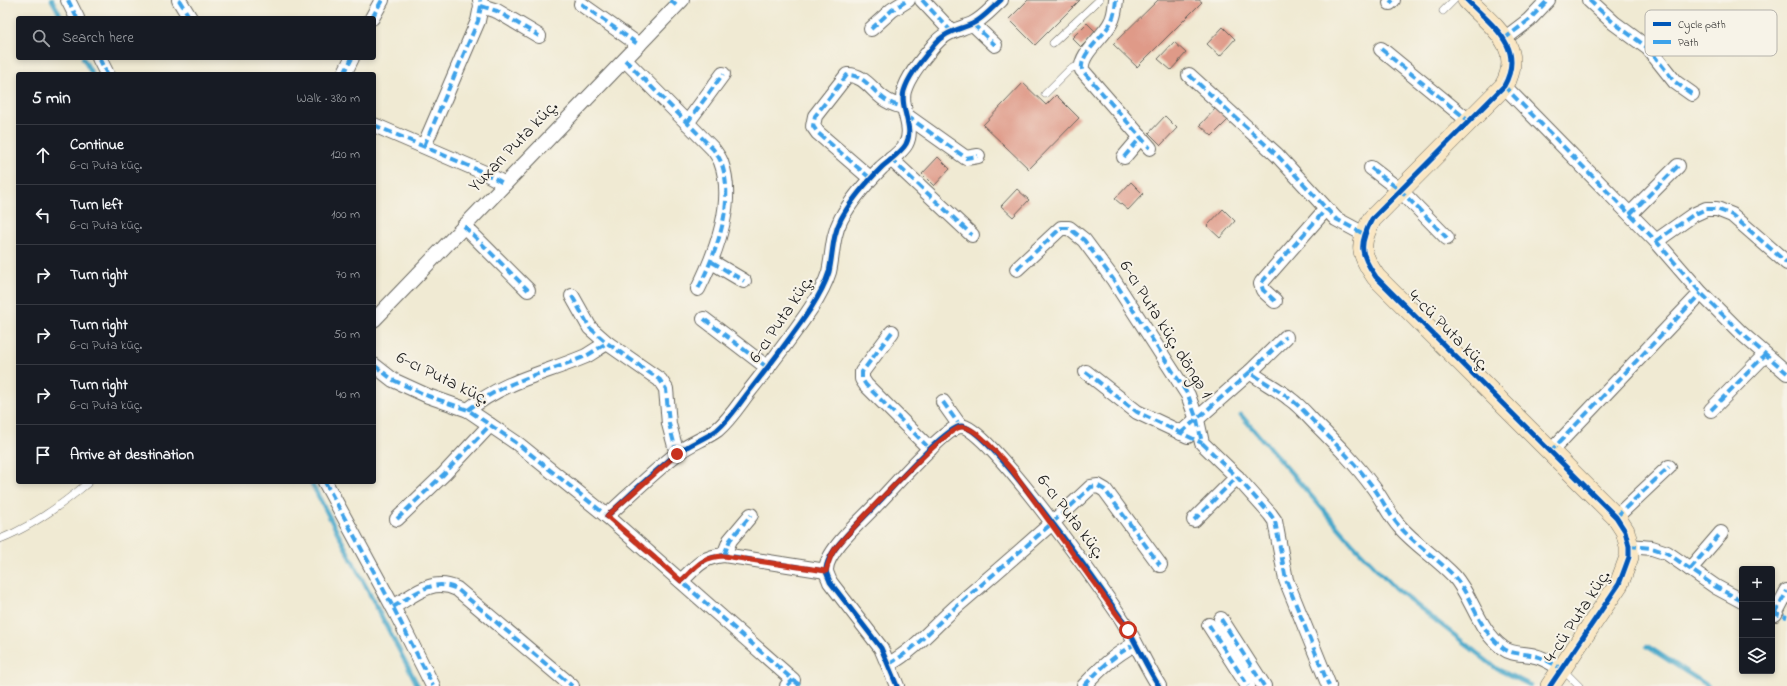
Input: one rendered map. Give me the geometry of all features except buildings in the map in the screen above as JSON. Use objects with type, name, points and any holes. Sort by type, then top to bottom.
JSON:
[{"type":"street","points":[[68,0],[76,16]]},
{"type":"street","points":[[179,0],[189,16]]},
{"type":"street","points":[[373,16],[382,0]]},
{"type":"street","points":[[871,29],[892,10],[908,0]]},
{"type":"street","points":[[922,0],[951,31]]},
{"type":"street","name":"6-cı Puta küç.","points":[[607,516],[677,454],[690,444],[716,431],[768,368],[811,308],[823,286],[829,271],[832,243],[840,221],[849,206],[870,178],[906,145],[908,134],[904,92],[910,79],[935,43],[951,31],[973,24],[982,18],[1001,0]]},
{"type":"street","points":[[1116,0],[1112,22],[1105,33],[1084,57],[1081,65],[1087,78],[1146,142],[1124,157]]},
{"type":"street","name":"4-cü Puta küç.","points":[[1467,0],[1504,39],[1510,50],[1512,62],[1510,75],[1504,86],[1470,122],[1372,219],[1364,234],[1362,251],[1365,262],[1376,277],[1616,517],[1625,531],[1629,546],[1629,557],[1619,584],[1550,686]]},
{"type":"street","points":[[1504,39],[1529,20],[1548,0]]},
{"type":"street","points":[[1589,0],[1614,23],[1645,46]]},
{"type":"street","name":"Yuxarı Puta küç.","points":[[376,318],[625,60],[676,2]]},
{"type":"street","points":[[424,146],[478,21],[480,3],[497,11],[539,36]]},
{"type":"street","points":[[581,4],[639,45]]},
{"type":"street","points":[[973,24],[995,45]]},
{"type":"street","points":[[1381,49],[1470,122]]},
{"type":"street","points":[[1654,56],[1675,82],[1692,94]]},
{"type":"street","points":[[99,60],[106,72]]},
{"type":"street","points":[[345,72],[351,60]]},
{"type":"street","points":[[625,60],[713,149],[721,162],[725,181],[726,203],[719,238],[712,262],[698,289]]},
{"type":"street","points":[[687,123],[723,74]]},
{"type":"street","points":[[870,178],[818,133],[813,126],[815,116],[847,75],[855,75],[861,78],[884,100],[905,111],[966,158],[978,156]]},
{"type":"street","points":[[1189,75],[1277,156],[1336,219],[1364,234]]},
{"type":"street","points":[[1504,86],[1656,241],[1701,293],[1765,355],[1787,373]]},
{"type":"street","points":[[376,126],[485,173],[506,184]]},
{"type":"street","points":[[891,159],[972,235]]},
{"type":"street","points":[[1630,214],[1678,166]]},
{"type":"street","points":[[1371,168],[1400,191],[1447,238]]},
{"type":"street","points":[[1275,301],[1263,290],[1261,284],[1262,282],[1326,209]]},
{"type":"street","points":[[1656,241],[1694,215],[1706,209],[1717,209],[1732,215],[1787,263]]},
{"type":"street","points":[[464,226],[528,290]]},
{"type":"street","name":"6-cı Puta küç. döngə 1","points":[[1017,269],[1061,228],[1068,228],[1077,233],[1113,279],[1188,395],[1197,420],[1202,443]]},
{"type":"street","points":[[712,262],[744,281]]},
{"type":"street","points":[[1550,452],[1701,293]]},
{"type":"street","points":[[572,296],[590,328],[607,343],[660,380],[666,389],[669,424],[677,454]]},
{"type":"street","points":[[704,319],[768,368]]},
{"type":"street","points":[[892,332],[862,372],[862,380],[930,448]]},
{"type":"street","points":[[1181,433],[1250,372],[1286,337]]},
{"type":"street","points":[[468,410],[480,400],[504,387],[526,377],[586,356],[607,343]]},
{"type":"street","points":[[1711,410],[1765,355]]},
{"type":"street","name":"6-cı Puta küç.","points":[[376,366],[393,380],[428,396],[468,410],[518,444],[607,516],[794,684]]},
{"type":"street","points":[[1086,372],[1136,412],[1152,421],[1202,443],[1237,477],[1270,514],[1275,521],[1286,580],[1329,686]]},
{"type":"street","points":[[1250,372],[1292,400],[1344,453],[1373,487],[1399,526],[1412,540],[1454,577],[1463,588],[1477,616],[1490,636],[1503,649],[1516,654],[1534,656],[1548,661],[1562,669]]},
{"type":"street","points":[[896,686],[889,664],[881,648],[830,582],[826,571],[828,561],[844,539],[930,448],[952,430],[960,426],[943,402]]},
{"type":"street","points":[[397,519],[444,474],[490,425]]},
{"type":"street","name":"6-cı Puta küç.","points":[[960,426],[968,427],[1000,456],[1119,615],[1159,686]]},
{"type":"street","points":[[1616,517],[1669,467]]},
{"type":"street","points":[[1194,520],[1237,477]]},
{"type":"street","points":[[326,484],[393,607],[433,686]]},
{"type":"street","points":[[889,664],[915,646],[954,609],[1052,524],[1092,487],[1098,486],[1105,490],[1160,565]]},
{"type":"street","points":[[724,556],[730,540],[751,515]]},
{"type":"street","points":[[1690,569],[1721,533]]},
{"type":"street","points":[[1629,546],[1652,548],[1667,553],[1716,587],[1739,599]]},
{"type":"street","points":[[681,581],[702,561],[711,556],[724,556],[826,571]]},
{"type":"street","points":[[393,607],[429,586],[447,584],[456,588],[572,686]]},
{"type":"street","points":[[1778,615],[1787,591]]},
{"type":"street","points":[[1248,686],[1215,622],[1264,686]]},
{"type":"street","points":[[1084,686],[1107,662],[1118,653],[1135,644]]},
{"type":"lane","points":[[1054,43],[1099,0]]},
{"type":"lane","points":[[1443,11],[1454,0]]},
{"type":"lane","points":[[1045,94],[1066,73],[1081,65]]},
{"type":"lane","points":[[0,539],[12,534],[70,498],[87,484]]},
{"type":"lane","points":[[1562,669],[1579,686]]},
{"type":"waterway","points":[[52,0],[61,16]]},
{"type":"waterway","points":[[84,60],[91,72]]},
{"type":"waterway","points":[[1241,415],[1352,543],[1395,588],[1497,669],[1530,685]]},
{"type":"waterway","points":[[312,484],[418,686]]},
{"type":"waterway","points":[[1647,646],[1708,686]]},
{"type":"marked path","points":[[68,0],[76,16]]},
{"type":"marked path","points":[[179,0],[189,16]]},
{"type":"marked path","points":[[373,16],[382,0]]},
{"type":"marked path","points":[[424,146],[478,21],[481,6],[480,0]]},
{"type":"marked path","points":[[670,0],[677,6]]},
{"type":"marked path","points":[[871,29],[892,10],[908,0]]},
{"type":"marked path","points":[[922,0],[951,31]]},
{"type":"marked path","points":[[1116,0],[1115,11],[1108,28],[1084,58],[1082,70],[1150,148]]},
{"type":"marked path","points":[[1390,3],[1393,0]]},
{"type":"marked path","points":[[1504,39],[1529,20],[1548,0]]},
{"type":"marked path","points":[[1589,0],[1614,23],[1645,46]]},
{"type":"marked path","points":[[581,4],[639,45]]},
{"type":"marked path","points":[[481,6],[497,11],[539,36]]},
{"type":"marked path","points":[[973,24],[995,45]]},
{"type":"marked path","points":[[1381,49],[1470,122]]},
{"type":"marked path","points":[[1654,56],[1675,82],[1692,94]]},
{"type":"marked path","points":[[100,60],[106,72]]},
{"type":"marked path","points":[[345,72],[351,60]]},
{"type":"marked path","points":[[625,60],[713,149],[721,162],[725,177],[726,194],[722,227],[711,260],[698,289]]},
{"type":"marked path","points":[[687,123],[723,74]]},
{"type":"marked path","points":[[870,178],[818,133],[813,126],[815,116],[847,75],[858,77],[867,83],[885,100],[903,107]]},
{"type":"marked path","points":[[1189,75],[1277,155],[1336,219],[1364,234]]},
{"type":"marked path","points":[[1504,86],[1656,241],[1701,293],[1740,332],[1787,373]]},
{"type":"marked path","points":[[907,116],[966,158],[978,156]]},
{"type":"marked path","points":[[376,126],[485,173],[505,184]]},
{"type":"marked path","points":[[1124,157],[1141,137]]},
{"type":"marked path","points":[[891,159],[972,235]]},
{"type":"marked path","points":[[1630,214],[1678,166]]},
{"type":"marked path","points":[[1371,168],[1401,191],[1447,238]]},
{"type":"marked path","points":[[1275,301],[1263,290],[1261,284],[1262,282],[1326,209]]},
{"type":"marked path","points":[[1656,241],[1693,215],[1706,209],[1717,209],[1732,215],[1787,263]]},
{"type":"marked path","points":[[464,226],[528,290]]},
{"type":"marked path","points":[[1017,269],[1061,228],[1069,228],[1084,240],[1113,279],[1188,395],[1197,420],[1202,443],[1237,477],[1275,521],[1286,580],[1329,686]]},
{"type":"marked path","points":[[712,262],[744,281]]},
{"type":"marked path","points":[[1550,452],[1701,293]]},
{"type":"marked path","points":[[572,296],[590,328],[607,343],[660,380],[666,389],[669,424],[677,454]]},
{"type":"marked path","points":[[704,319],[768,368]]},
{"type":"marked path","points":[[892,332],[862,372],[862,379],[866,385],[930,449]]},
{"type":"marked path","points":[[1250,372],[1286,337]]},
{"type":"marked path","points":[[468,410],[496,391],[525,378],[586,356],[607,343]]},
{"type":"marked path","points":[[1711,410],[1765,355]]},
{"type":"marked path","points":[[376,367],[393,380],[428,396],[468,410],[518,444],[607,516],[793,680],[787,686]]},
{"type":"marked path","points":[[1086,372],[1137,412],[1202,443]]},
{"type":"marked path","points":[[1181,433],[1250,372],[1281,392],[1297,405],[1346,454],[1373,487],[1400,527],[1454,576],[1461,585],[1487,632],[1494,641],[1503,648],[1514,653],[1538,657],[1562,669]]},
{"type":"marked path","points":[[943,402],[960,426]]},
{"type":"marked path","points":[[397,519],[444,474],[490,425]]},
{"type":"marked path","points":[[1616,517],[1669,467]]},
{"type":"marked path","points":[[1194,520],[1237,477]]},
{"type":"marked path","points":[[326,484],[393,607],[433,686]]},
{"type":"marked path","points":[[889,664],[917,644],[958,605],[1091,487],[1098,486],[1105,490],[1160,565]]},
{"type":"marked path","points":[[724,555],[730,540],[751,515]]},
{"type":"marked path","points":[[1690,569],[1721,533]]},
{"type":"marked path","points":[[1629,546],[1652,548],[1667,553],[1716,587],[1739,599]]},
{"type":"marked path","points":[[681,581],[695,567],[705,560],[724,555],[826,571]]},
{"type":"marked path","points":[[393,607],[431,586],[448,586],[457,589],[572,686]]},
{"type":"marked path","points":[[1775,614],[1787,591]]},
{"type":"marked path","points":[[1775,614],[1787,617]]},
{"type":"marked path","points":[[1221,619],[1264,686]]},
{"type":"marked path","points":[[1209,625],[1248,686]]},
{"type":"marked path","points":[[1084,686],[1120,653],[1135,644]]},
{"type":"marked path","points":[[793,680],[801,686]]},
{"type":"cycle path","points":[[607,516],[669,460],[692,444],[717,430],[733,413],[772,362],[796,330],[819,295],[829,272],[838,225],[845,212],[854,198],[870,180],[906,144],[909,131],[903,104],[903,97],[906,85],[913,72],[942,37],[976,22],[1001,0]]},
{"type":"cycle path","points":[[1467,0],[1503,38],[1509,49],[1511,60],[1510,72],[1504,86],[1372,219],[1364,236],[1363,249],[1367,262],[1376,277],[1616,517],[1625,531],[1629,546],[1629,557],[1619,584],[1550,686]]},
{"type":"cycle path","points":[[897,686],[881,648],[830,582],[826,570],[832,554],[846,536],[930,448],[953,429],[961,426],[974,433],[994,451],[1042,510],[1119,615],[1159,686]]},
{"type":"route","points":[[677,454],[607,516],[681,581],[702,561],[711,556],[724,556],[826,571],[828,561],[844,539],[930,448],[952,430],[960,426],[968,427],[1000,456],[1012,470],[1119,615],[1128,630]]}]
